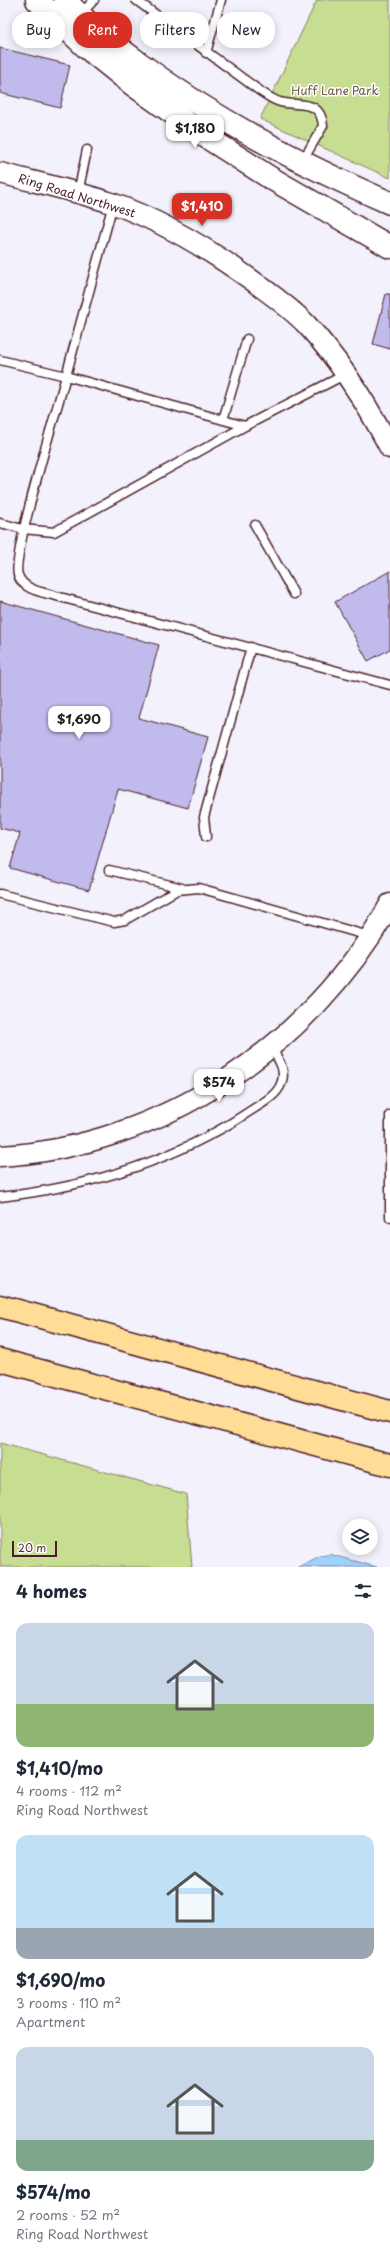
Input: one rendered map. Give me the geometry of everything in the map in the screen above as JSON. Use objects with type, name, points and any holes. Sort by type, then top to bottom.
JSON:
[{"type":"highway","points":[[0,1306],[390,1412]]},
{"type":"highway","points":[[0,1360],[390,1465]]},
{"type":"highway","points":[[263,1378],[390,1398]]},
{"type":"main road","points":[[37,0],[87,48],[165,107],[269,177],[390,247]]},
{"type":"main road","points":[[65,0],[87,7],[110,41],[171,86],[255,138],[301,163],[390,203]]},
{"type":"main road","points":[[165,107],[248,146],[286,168],[297,168],[301,163]]},
{"type":"street","name":"Ring Road Northwest","points":[[0,173],[113,204],[152,219],[189,238],[230,264],[284,303],[306,324],[346,373],[389,445]]},
{"type":"street","points":[[362,399],[390,416]]},
{"type":"street","points":[[0,1156],[44,1151],[82,1143],[145,1122],[194,1100],[230,1078],[271,1047],[334,985],[372,936],[390,904]]},
{"type":"lane","points":[[136,0],[206,53],[275,100],[310,105],[315,108],[323,120],[323,126],[301,163]]},
{"type":"lane","points":[[206,53],[221,0]]},
{"type":"lane","points":[[78,194],[87,150]]},
{"type":"lane","points":[[113,204],[23,529],[17,574],[22,582],[29,588],[390,685]]},
{"type":"lane","points":[[223,420],[247,339]]},
{"type":"lane","points":[[0,360],[66,376],[245,426]]},
{"type":"lane","points":[[0,523],[23,529],[54,532],[245,426],[346,373]]},
{"type":"lane","points":[[255,525],[294,594]]},
{"type":"lane","points":[[206,837],[204,818],[251,647]]},
{"type":"lane","points":[[109,870],[183,889],[199,888],[372,936]]},
{"type":"lane","points":[[0,894],[114,922],[124,920],[183,889]]},
{"type":"lane","points":[[0,1197],[74,1186],[105,1177],[155,1159],[233,1122],[264,1102],[276,1092],[281,1084],[283,1074],[282,1065],[271,1047]]},
{"type":"lane","points":[[390,1115],[390,1217]]},
{"type":"green space","name":"Huff Lane Park","points":[[317,0],[390,0],[390,178],[260,119]]},
{"type":"green space","points":[[0,1443],[186,1494],[192,1567],[0,1567]]},
{"type":"water","points":[[332,1554],[377,1567],[298,1567],[320,1556]]},
{"type":"building","points":[[0,48],[70,65],[60,108],[0,93]]},
{"type":"building","points":[[386,294],[390,294],[390,349],[373,344]]},
{"type":"building","points":[[390,571],[390,649],[368,661],[335,602]]},
{"type":"building","points":[[0,601],[159,645],[139,718],[208,737],[188,808],[118,789],[89,890],[10,868],[20,833],[0,828]]}]
